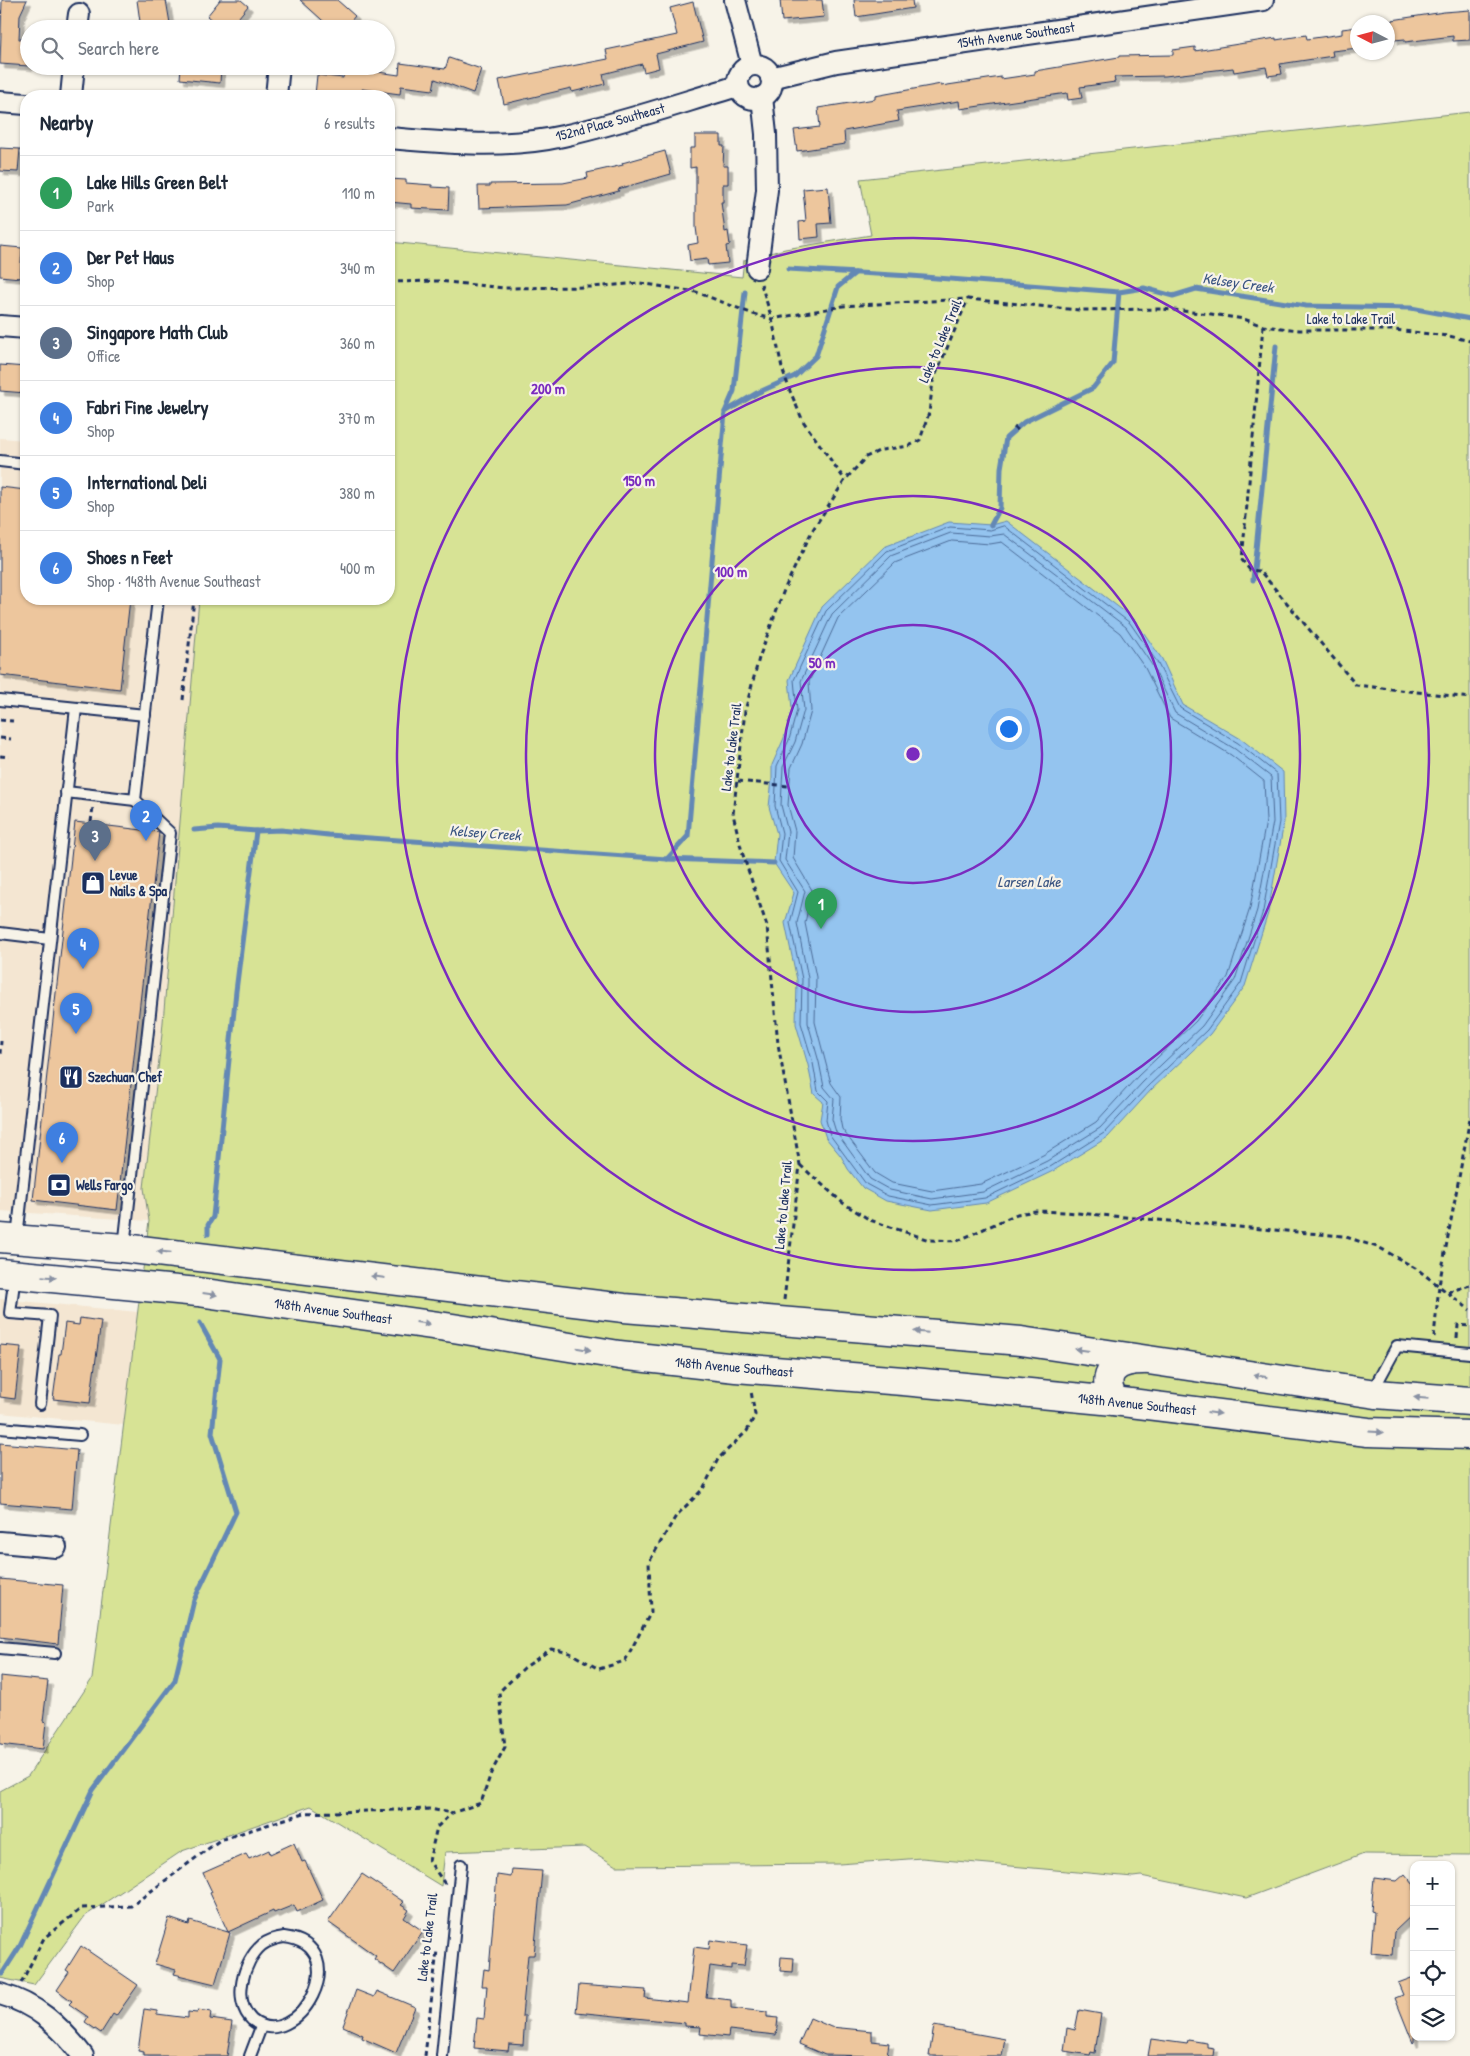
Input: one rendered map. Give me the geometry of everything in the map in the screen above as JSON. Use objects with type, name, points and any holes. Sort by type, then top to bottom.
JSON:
[{"type":"main road","points":[[8,1238],[124,1248],[624,1308],[1022,1341],[1376,1394],[1470,1401]]},
{"type":"main road","name":"148th Avenue Southeast","points":[[8,1274],[198,1292],[454,1328],[619,1355],[736,1368],[903,1381],[1114,1401],[1368,1432],[1470,1435]]},
{"type":"main road","points":[[454,1328],[476,1323],[487,1316],[490,1306],[485,1296],[478,1289]]},
{"type":"main road","points":[[1114,1401],[1109,1391],[1108,1381],[1112,1370],[1120,1363],[1128,1360],[1159,1360]]},
{"type":"street","points":[[735,0],[752,65]]},
{"type":"street","name":"154th Avenue Southeast","points":[[771,78],[855,59],[1263,0]]},
{"type":"street","points":[[752,65],[766,69],[771,78],[770,89],[762,97],[745,96],[738,86],[739,75],[746,67],[752,65]]},
{"type":"street","points":[[72,90],[73,75]]},
{"type":"street","points":[[277,90],[278,75]]},
{"type":"street","name":"152nd Place Southeast","points":[[395,138],[463,144],[511,142],[562,136],[738,86]]},
{"type":"street","points":[[757,268],[767,190],[766,134],[762,97]]},
{"type":"street","points":[[0,102],[20,104]]},
{"type":"street","points":[[0,326],[20,328]]},
{"type":"street","points":[[0,1542],[56,1547]]},
{"type":"street","points":[[7,1995],[34,2006],[54,2024],[83,2056]]},
{"type":"lane","points":[[0,461],[20,463]]},
{"type":"lane","points":[[135,800],[157,605]]},
{"type":"lane","points":[[0,700],[145,715]]},
{"type":"lane","points":[[8,1238],[50,939],[76,708]]},
{"type":"lane","points":[[66,792],[135,800],[170,833],[124,1248]]},
{"type":"lane","points":[[0,933],[50,939]]},
{"type":"lane","points":[[8,1274],[5,1312],[50,1316],[40,1404]]},
{"type":"lane","points":[[1376,1394],[1378,1381],[1397,1346],[1470,1353]]},
{"type":"lane","points":[[0,1428],[80,1435]]},
{"type":"lane","points":[[0,1648],[55,1653]]},
{"type":"lane","points":[[442,2056],[461,1865]]},
{"type":"lane","points":[[278,1938],[295,1938],[305,1943],[313,1952],[318,1962],[319,1974],[310,2002],[300,2018],[292,2025],[283,2029],[272,2030],[261,2027],[248,2016],[241,2000],[246,1969],[255,1953],[263,1944],[278,1938]]},
{"type":"lane","points":[[250,2056],[261,2027]]},
{"type":"path","points":[[757,268],[772,318],[782,368],[790,391],[803,421],[845,480]]},
{"type":"path","points":[[395,282],[438,281],[504,288],[591,287],[640,283],[696,292],[753,314],[772,318],[842,306],[968,299]]},
{"type":"path","name":"Lake to Lake Trail","points":[[784,1304],[800,1165],[778,1044],[767,926],[742,852],[734,814],[745,711],[759,658],[784,590],[812,531],[845,480],[866,457],[881,450],[909,446],[920,440],[929,413],[933,381],[968,299],[1079,310],[1163,309],[1244,319],[1263,326],[1299,330],[1394,330],[1449,336],[1470,341]]},
{"type":"path","points":[[1263,326],[1242,560],[1250,570],[1260,571],[1356,685],[1470,698]]},
{"type":"path","points":[[1014,427],[1018,431]]},
{"type":"path","points":[[183,700],[193,605]]},
{"type":"path","points":[[0,720],[13,721]]},
{"type":"path","points":[[0,738],[11,739]]},
{"type":"path","points":[[0,756],[9,757]]},
{"type":"path","points":[[738,781],[788,786]]},
{"type":"path","points":[[91,822],[93,806]]},
{"type":"path","points":[[0,1054],[2,1041]]},
{"type":"path","points":[[1433,1349],[1439,1285],[1470,1118]]},
{"type":"path","points":[[800,1165],[843,1204],[870,1220],[929,1240],[957,1241],[1017,1214],[1036,1211],[1343,1236],[1380,1248],[1417,1269],[1470,1310]]},
{"type":"path","points":[[1448,1292],[1470,1285]]},
{"type":"path","points":[[1456,1352],[1458,1325],[1470,1325]]},
{"type":"path","name":"Lake to Lake Trail","points":[[444,1893],[445,1883],[429,1861],[437,1827],[452,1814],[481,1803],[490,1773],[505,1747],[499,1692],[524,1668],[551,1649],[570,1653],[599,1669],[625,1661],[651,1612],[648,1562],[676,1516],[703,1489],[718,1459],[747,1431],[754,1415],[751,1388]]},
{"type":"path","points":[[7,1995],[44,1938],[82,1908],[131,1906],[220,1840],[304,1813],[429,1809],[452,1814]]},
{"type":"path","name":"Lake to Lake Trail","points":[[425,2056],[438,1941]]},
{"type":"shaded area","points":[[0,438],[20,440],[20,605],[198,605],[162,1034],[144,1188],[149,1221],[0,1211]]},
{"type":"shaded area","points":[[0,1299],[138,1312],[124,1425],[0,1413]]},
{"type":"green space","points":[[1470,112],[1470,1855],[1364,1854],[1246,1898],[1141,1876],[1133,1877],[922,1858],[839,1864],[616,1866],[585,1847],[445,1852],[441,1886],[311,1806],[182,1851],[85,1916],[34,1985],[0,1978],[0,1791],[28,1776],[92,1679],[149,1221],[144,1188],[162,1034],[198,605],[395,605],[395,243],[742,277],[744,260],[785,249],[871,235],[860,179]]},
{"type":"water","name":"Larsen Lake","points":[[1006,521],[1134,619],[1162,659],[1183,705],[1241,739],[1283,772],[1284,822],[1268,913],[1245,986],[1210,1034],[1151,1090],[1108,1137],[1053,1171],[986,1203],[932,1210],[886,1201],[863,1188],[826,1138],[820,1120],[823,1102],[814,1094],[796,1024],[797,980],[785,923],[794,893],[774,863],[777,834],[769,807],[772,765],[784,738],[792,708],[789,680],[822,607],[884,547],[949,522],[991,525]]},
{"type":"building","points":[[2,0],[27,0],[20,15],[20,65],[0,64]]},
{"type":"building","points":[[137,0],[166,0],[169,20],[140,20]]},
{"type":"building","points":[[220,0],[241,0],[248,6],[236,20],[212,20],[207,16]]},
{"type":"building","points":[[300,0],[337,0],[355,16],[352,20],[322,20]]},
{"type":"building","points":[[780,0],[822,0],[824,17],[782,21]]},
{"type":"building","points":[[854,0],[912,0],[913,8],[856,17]]},
{"type":"building","points":[[693,2],[703,42],[656,54],[659,68],[644,72],[642,64],[603,74],[605,84],[572,92],[571,88],[504,104],[499,80],[608,59],[606,50],[677,35],[670,8]]},
{"type":"building","points":[[1470,10],[1470,40],[1453,41],[1453,36],[1405,42],[1405,39],[1395,40],[1395,20]]},
{"type":"building","points":[[1350,28],[1350,49],[1332,51],[1333,56],[1280,64],[1282,74],[1268,76],[1266,67],[1234,72],[1233,68],[1165,76],[1114,77],[1115,82],[1080,87],[1082,98],[1068,100],[1067,93],[960,109],[959,101],[897,111],[899,121],[844,131],[845,144],[797,151],[794,130],[820,127],[818,108],[875,99],[875,96],[941,84],[941,86],[1035,74],[1035,71],[1119,56],[1173,55],[1173,50],[1195,47],[1195,51],[1306,35],[1307,39],[1342,34],[1342,29]]},
{"type":"building","points":[[449,58],[481,69],[473,93],[435,79],[433,90],[401,86],[400,94],[395,93],[395,90],[316,90],[317,75],[343,78],[343,75],[399,75],[400,63],[445,69]]},
{"type":"building","points":[[180,75],[220,75],[220,83],[180,79]]},
{"type":"building","points":[[695,135],[721,135],[721,146],[724,146],[723,166],[728,166],[728,184],[723,184],[723,202],[721,202],[725,232],[728,231],[730,245],[726,246],[728,263],[708,265],[707,259],[690,261],[688,245],[698,243],[696,227],[696,167],[690,168],[690,148],[695,148]]},
{"type":"building","points":[[0,148],[20,149],[18,172],[0,171]]},
{"type":"building","points":[[665,151],[671,174],[618,189],[619,191],[567,205],[479,208],[478,186],[490,186],[490,184],[563,183],[588,178],[587,173],[623,165],[622,163]]},
{"type":"building","points":[[395,179],[406,180],[406,183],[449,188],[448,210],[411,208],[411,204],[395,203]]},
{"type":"building","points":[[828,187],[831,223],[818,224],[819,237],[800,239],[799,222],[806,221],[803,189]]},
{"type":"building","points":[[0,246],[20,248],[20,278],[0,276]]},
{"type":"building","points":[[0,365],[20,367],[20,393],[0,391]]},
{"type":"building","points":[[0,487],[20,489],[20,605],[129,605],[120,689],[0,675]]},
{"type":"building","points":[[75,822],[159,832],[117,1210],[33,1200]]},
{"type":"building","points":[[80,1318],[101,1321],[90,1403],[53,1399],[65,1323],[79,1325]]},
{"type":"building","points":[[0,1345],[21,1347],[15,1399],[0,1397]]},
{"type":"building","points":[[0,1443],[77,1450],[72,1509],[0,1503]]},
{"type":"building","points":[[0,1579],[63,1585],[58,1644],[0,1637]]},
{"type":"building","points":[[0,1676],[48,1681],[43,1721],[46,1722],[43,1749],[0,1744]]},
{"type":"building","points":[[294,1843],[302,1862],[305,1861],[323,1900],[297,1912],[294,1905],[274,1913],[273,1911],[228,1932],[203,1873],[246,1854],[249,1859],[269,1850],[270,1854]]},
{"type":"building","points":[[512,1869],[542,1871],[534,1955],[528,1955],[522,2016],[525,2016],[523,2045],[509,2044],[508,2051],[474,2048],[477,2018],[484,2019],[487,1986],[482,1986],[484,1969],[489,1970],[497,1875],[511,1877]]},
{"type":"building","points":[[362,1874],[404,1902],[401,1905],[409,1910],[404,1918],[423,1931],[394,1973],[374,1959],[376,1956],[328,1922]]},
{"type":"building","points":[[1405,1874],[1410,1880],[1410,1917],[1394,1932],[1392,1955],[1371,1953],[1374,1912],[1371,1911],[1374,1878],[1397,1881]]},
{"type":"building","points":[[169,1918],[189,1925],[190,1921],[230,1933],[215,1984],[174,1974],[176,1970],[155,1964]]},
{"type":"building","points":[[710,1940],[747,1945],[744,1966],[731,1965],[731,1969],[710,1966],[706,1997],[731,2000],[731,2008],[767,2012],[767,2017],[778,2018],[776,2035],[729,2030],[728,2037],[700,2034],[701,2027],[685,2026],[685,2023],[576,2012],[579,1985],[646,1990],[645,1998],[688,2003],[694,1947],[709,1949]]},
{"type":"building","points":[[81,1946],[138,1985],[116,2016],[113,2014],[101,2033],[85,2022],[88,2017],[69,2004],[72,2001],[57,1990],[69,1972],[66,1970]]},
{"type":"building","points":[[781,1957],[794,1958],[793,1972],[780,1971]]},
{"type":"building","points":[[1410,1978],[1410,2036],[1395,1998],[1403,1995],[1398,1983]]},
{"type":"building","points":[[356,1990],[374,1997],[377,1991],[415,2007],[396,2053],[362,2038],[363,2035],[343,2026]]},
{"type":"building","points":[[144,2009],[157,2011],[157,2014],[188,2018],[188,2012],[197,2013],[198,2010],[211,2012],[210,2019],[232,2022],[227,2056],[144,2056],[144,2052],[138,2051]]},
{"type":"building","points":[[1079,2010],[1101,2014],[1095,2053],[1091,2052],[1090,2055],[1064,2051],[1067,2028],[1075,2030]]},
{"type":"building","points":[[810,2018],[831,2027],[872,2031],[872,2041],[889,2043],[887,2056],[825,2055],[799,2044]]},
{"type":"building","points":[[934,2026],[1005,2039],[1002,2056],[929,2056]]},
{"type":"building","points":[[1151,2039],[1187,2044],[1188,2040],[1207,2043],[1207,2047],[1214,2048],[1213,2056],[1148,2056]]},
{"type":"waterway","points":[[788,269],[911,276],[1119,292]]},
{"type":"waterway","points":[[725,412],[757,393],[795,376],[816,356],[838,287],[855,273]]},
{"type":"waterway","name":"Kelsey Creek","points":[[991,525],[1000,508],[1001,468],[1006,438],[1024,422],[1093,388],[1113,363],[1119,292],[1144,288],[1173,296],[1196,289],[1306,306],[1411,308],[1470,319]]},
{"type":"waterway","points":[[667,859],[688,836],[725,412],[734,391],[745,292]]},
{"type":"waterway","points":[[1253,580],[1276,346]]},
{"type":"waterway","name":"Kelsey Creek","points":[[194,830],[218,828],[256,831],[281,830],[667,859],[774,863]]},
{"type":"waterway","points":[[208,1234],[208,1225],[213,1217],[236,991],[256,831]]},
{"type":"waterway","points":[[2,1974],[20,1946],[93,1790],[175,1680],[194,1600],[236,1512],[212,1433],[220,1359],[200,1323]]},
{"type":"place","name":"Der Pet Haus","points":[[146,841]]},
{"type":"place","name":"Singapore Math Club","points":[[95,861]]},
{"type":"place","name":"Levue Nails & Spa","points":[[93,883]]},
{"type":"place","name":"Lake Hills Green Belt","points":[[821,929]]},
{"type":"place","name":"Fabri Fine Jewelry","points":[[83,969]]},
{"type":"place","name":"International Deli","points":[[76,1034]]},
{"type":"place","name":"Szechuan Chef","points":[[71,1077]]},
{"type":"place","name":"Shoes n Feet","points":[[62,1163]]},
{"type":"place","name":"Wells Fargo","points":[[59,1185]]}]
